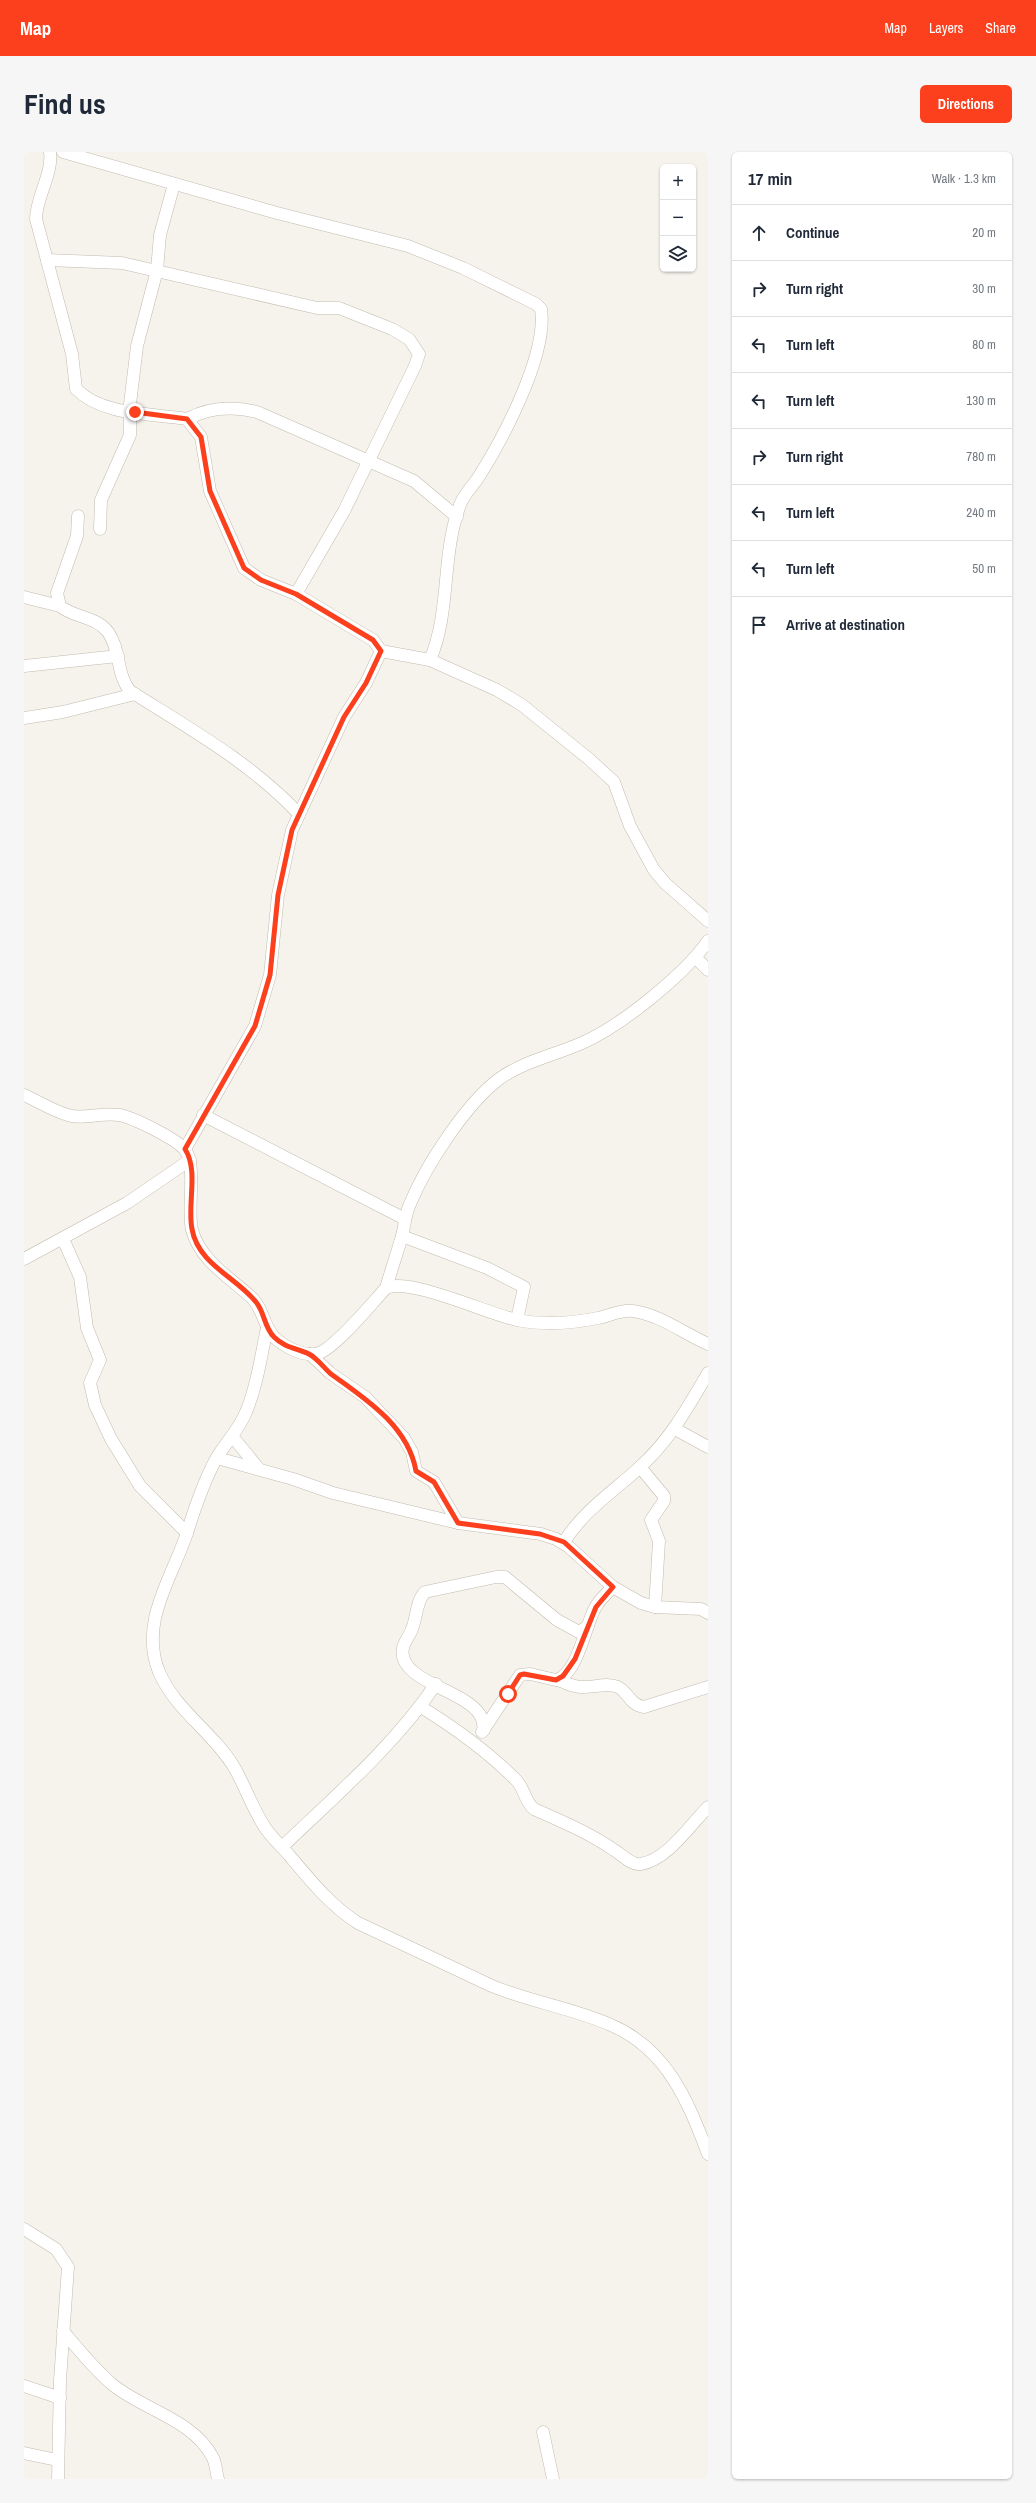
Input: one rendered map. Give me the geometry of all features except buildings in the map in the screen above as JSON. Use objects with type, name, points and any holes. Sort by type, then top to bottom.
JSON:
[{"type":"street","points":[[50,152],[47,172],[36,212],[72,354],[76,389],[83,396],[101,405],[118,410],[187,419],[206,411],[246,409],[292,426],[414,481],[456,517]]},
{"type":"street","points":[[63,152],[277,213],[408,246],[463,268],[536,304],[541,309],[542,324],[540,338],[527,381],[495,447],[478,478],[464,496],[456,517],[449,553],[442,625],[438,642],[430,660]]},
{"type":"street","points":[[100,529],[101,500],[130,435],[130,417],[133,411],[130,404],[136,351],[157,270],[160,235],[174,184]]},
{"type":"street","points":[[47,260],[122,263],[316,308],[339,308],[392,329],[409,339],[417,349],[418,359],[344,511],[296,594]]},
{"type":"street","points":[[187,419],[201,437],[210,491],[244,568],[261,580],[296,594],[373,640],[381,651],[430,660],[481,682],[522,705],[609,775],[614,782],[630,826],[654,870],[665,883],[708,921]]},
{"type":"street","points":[[60,606],[57,592],[77,536],[78,516]]},
{"type":"street","points":[[24,597],[60,606],[103,627],[112,639],[118,656],[123,681],[135,694],[243,763],[276,790],[299,814]]},
{"type":"street","points":[[381,651],[366,683],[344,717],[299,814],[286,853],[278,895],[274,955],[260,1011],[244,1047],[203,1115],[188,1154],[192,1229],[197,1244],[205,1256],[256,1301],[267,1328],[284,1346],[310,1354],[318,1353],[330,1346],[386,1288],[394,1285],[416,1288],[517,1320],[558,1322],[591,1319],[632,1311],[662,1319],[708,1344]]},
{"type":"street","points":[[24,666],[118,656]]},
{"type":"street","points":[[24,718],[63,712],[135,694]]},
{"type":"street","points":[[386,1288],[402,1236],[409,1205],[423,1178],[465,1113],[489,1088],[500,1079],[536,1060],[583,1043],[605,1031],[648,999],[696,958],[708,941]]},
{"type":"street","points":[[696,958],[708,970]]},
{"type":"street","points":[[24,1095],[68,1116],[119,1115],[131,1119],[188,1154]]},
{"type":"street","points":[[203,1115],[405,1219]]},
{"type":"street","points":[[24,1258],[63,1239],[126,1203],[188,1154]]},
{"type":"street","points":[[402,1236],[487,1268],[524,1287],[517,1320]]},
{"type":"street","points":[[63,1239],[80,1277],[86,1328],[100,1360],[90,1383],[95,1405],[111,1439],[136,1480],[156,1504],[187,1533]]},
{"type":"street","points":[[267,1328],[249,1405],[232,1436],[217,1458],[192,1511],[187,1533],[156,1608],[154,1636],[159,1670],[168,1690],[184,1712],[222,1751],[234,1767],[262,1822],[327,1899],[358,1923],[511,1994],[612,2025],[640,2043],[662,2063],[681,2088],[698,2124],[708,2154]]},
{"type":"street","points":[[310,1354],[330,1373],[365,1397],[404,1438],[412,1452],[416,1471],[434,1482],[458,1523]]},
{"type":"street","points":[[564,1542],[582,1516],[640,1467],[675,1429],[708,1373]]},
{"type":"street","points":[[675,1429],[708,1447]]},
{"type":"street","points":[[232,1436],[259,1469]]},
{"type":"street","points":[[217,1458],[259,1469],[333,1493],[458,1523],[540,1534],[564,1542],[613,1587],[641,1603],[655,1607],[700,1609],[708,1611]]},
{"type":"street","points":[[640,1467],[664,1496],[664,1501],[652,1520],[659,1541],[655,1607]]},
{"type":"street","points":[[484,1730],[478,1711],[436,1684],[418,1676],[408,1667],[403,1659],[403,1650],[413,1628],[421,1597],[429,1590],[496,1576],[505,1577],[566,1626],[579,1632],[588,1626]]},
{"type":"street","points":[[557,1680],[563,1676],[575,1659],[596,1607],[613,1587]]},
{"type":"street","points":[[475,1743],[520,1675],[530,1674],[557,1680],[578,1687],[610,1685],[618,1687],[632,1702],[638,1706],[644,1707],[708,1687]]},
{"type":"street","points":[[282,1847],[371,1763],[421,1707],[436,1684]]},
{"type":"street","points":[[421,1707],[475,1743],[517,1780],[522,1787],[529,1805],[534,1809],[606,1844],[639,1865],[653,1859],[675,1844],[708,1807]]},
{"type":"street","points":[[24,2229],[56,2248],[68,2267],[63,2331],[58,2479]]},
{"type":"street","points":[[63,2331],[87,2360],[113,2385],[144,2406],[174,2420],[192,2433],[214,2460],[218,2479]]},
{"type":"street","points":[[24,2386],[60,2398]]},
{"type":"street","points":[[543,2432],[553,2479]]},
{"type":"street","points":[[24,2453],[58,2460]]},
{"type":"route","points":[[135,412],[187,419],[193,424],[201,437],[204,450],[205,469],[210,491],[244,568],[261,580],[296,594],[314,604],[327,614],[373,640],[380,647],[381,651],[375,667],[344,717],[292,830],[278,895],[274,955],[270,975],[255,1026],[185,1149],[190,1160],[192,1229],[197,1244],[205,1256],[256,1301],[267,1328],[274,1337],[284,1346],[310,1354],[330,1373],[365,1397],[404,1438],[412,1452],[416,1471],[434,1482],[446,1506],[458,1523],[540,1534],[564,1542],[613,1587],[596,1607],[575,1659],[563,1676],[556,1680],[530,1674],[520,1675],[512,1691],[508,1694]]}]
